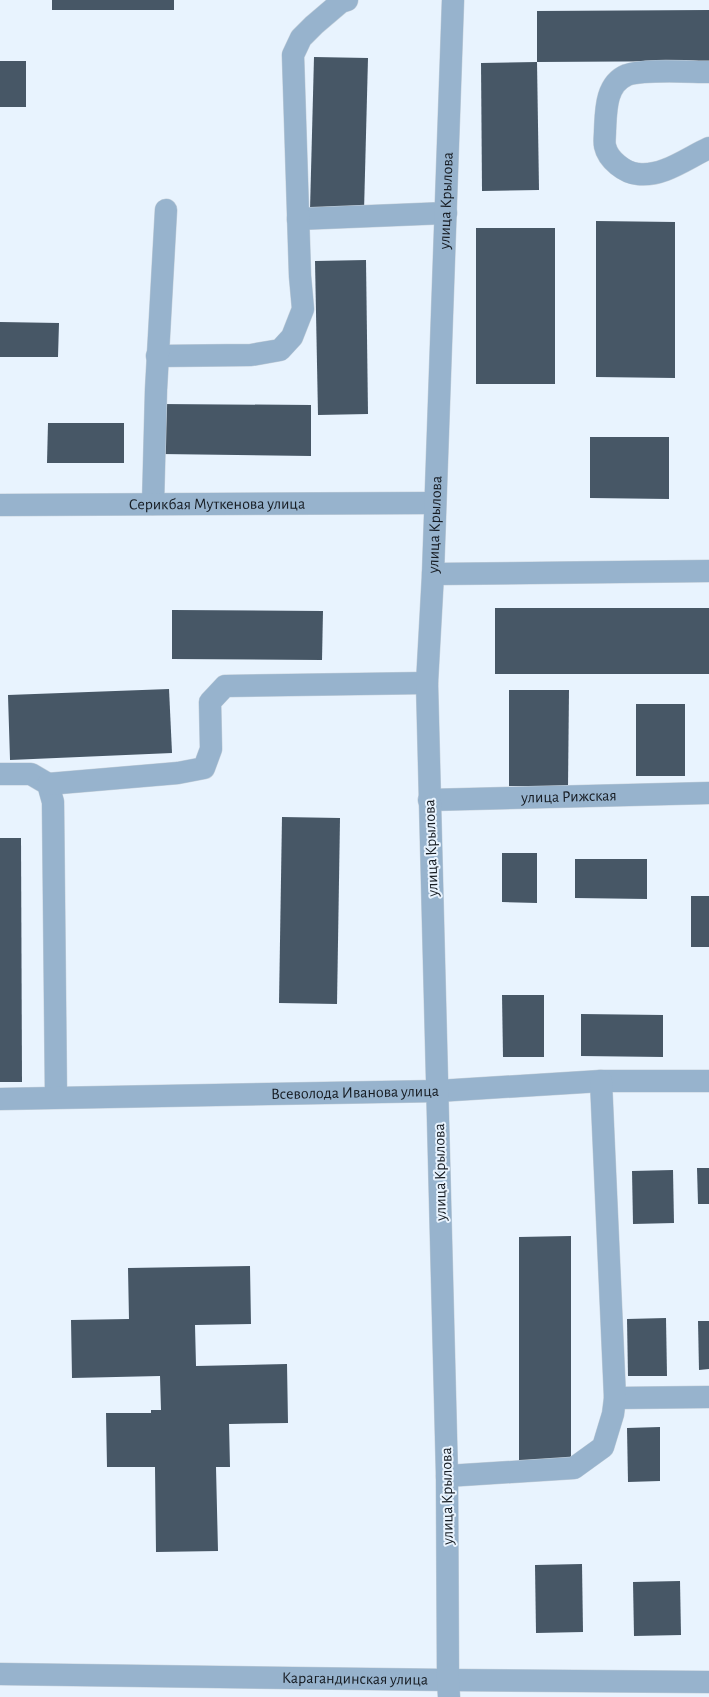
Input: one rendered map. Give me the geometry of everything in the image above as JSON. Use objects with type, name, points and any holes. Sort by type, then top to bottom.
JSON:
[{"type":"street","points":[[157,356],[251,355],[280,350],[292,337],[303,309],[300,276],[294,55],[301,38],[341,2],[346,0]]},
{"type":"street","name":"улица Крылова","points":[[449,1689],[447,1476],[427,682],[433,574],[453,0]]},
{"type":"street","points":[[709,72],[639,72],[626,75],[616,82],[609,96],[606,110],[605,147],[614,162],[624,170],[638,174],[657,173],[709,148]]},
{"type":"street","points":[[153,504],[157,356],[166,210]]},
{"type":"street","points":[[298,219],[446,213]]},
{"type":"street","name":"Серикбая Муткенова улица","points":[[0,505],[435,503]]},
{"type":"street","points":[[433,574],[709,571]]},
{"type":"street","points":[[0,774],[31,774],[48,784],[178,773],[204,768],[211,749],[210,702],[225,686],[427,682]]},
{"type":"street","points":[[48,784],[53,802],[56,1097]]},
{"type":"street","name":"улица Рижская","points":[[429,800],[709,793]]},
{"type":"street","points":[[447,1476],[574,1468],[604,1447],[613,1414],[614,1398],[601,1081]]},
{"type":"street","name":"Всеволода Иванова улица","points":[[0,1099],[438,1091],[601,1081],[709,1081]]},
{"type":"street","points":[[614,1398],[709,1397]]},
{"type":"street","name":"Карагандинская улица","points":[[0,1674],[449,1689],[709,1682]]},
{"type":"building","points":[[52,0],[174,0],[174,10],[52,10]]},
{"type":"building","points":[[709,10],[709,61],[537,62],[537,11]]},
{"type":"building","points":[[314,57],[368,58],[364,211],[310,210]]},
{"type":"building","points":[[0,61],[26,61],[26,107],[0,107]]},
{"type":"building","points":[[537,62],[539,190],[482,191],[481,63]]},
{"type":"building","points":[[596,221],[675,222],[675,378],[596,377]]},
{"type":"building","points":[[476,228],[555,228],[555,384],[476,384]]},
{"type":"building","points":[[366,260],[368,414],[318,415],[315,261]]},
{"type":"building","points":[[0,322],[59,323],[58,357],[0,357]]},
{"type":"building","points":[[161,404],[311,405],[311,456],[161,454]]},
{"type":"building","points":[[48,423],[124,423],[124,463],[47,463]]},
{"type":"building","points":[[590,437],[669,437],[669,499],[590,498]]},
{"type":"building","points":[[495,608],[709,608],[709,674],[495,674]]},
{"type":"building","points":[[172,610],[323,611],[322,660],[172,659]]},
{"type":"building","points":[[169,689],[172,753],[10,760],[8,695]]},
{"type":"building","points":[[509,690],[569,690],[568,786],[509,786]]},
{"type":"building","points":[[636,704],[685,704],[685,776],[636,776]]},
{"type":"building","points":[[282,817],[340,818],[337,1004],[279,1003]]},
{"type":"building","points":[[0,838],[21,838],[22,1082],[0,1082]]},
{"type":"building","points":[[502,853],[537,853],[537,903],[502,902]]},
{"type":"building","points":[[575,859],[647,859],[647,899],[575,898]]},
{"type":"building","points":[[691,896],[709,896],[709,947],[691,947]]},
{"type":"building","points":[[502,995],[544,995],[544,1057],[503,1057]]},
{"type":"building","points":[[581,1014],[663,1015],[663,1057],[581,1056]]},
{"type":"building","points":[[697,1168],[709,1168],[709,1204],[698,1204]]},
{"type":"building","points":[[673,1170],[674,1223],[633,1224],[632,1171]]},
{"type":"building","points":[[571,1236],[571,1462],[519,1463],[519,1237]]},
{"type":"building","points":[[250,1266],[251,1324],[195,1325],[196,1366],[287,1364],[288,1423],[229,1424],[230,1467],[216,1467],[218,1551],[156,1552],[155,1467],[107,1467],[106,1413],[151,1413],[151,1410],[161,1410],[160,1376],[72,1378],[71,1320],[129,1319],[128,1268]]},
{"type":"building","points":[[666,1318],[667,1376],[628,1376],[627,1319]]},
{"type":"building","points":[[698,1321],[709,1321],[709,1369],[699,1370]]},
{"type":"building","points":[[660,1427],[660,1481],[628,1482],[627,1428]]},
{"type":"building","points":[[582,1564],[583,1632],[536,1633],[535,1565]]},
{"type":"building","points":[[680,1581],[681,1635],[634,1636],[633,1582]]}]
